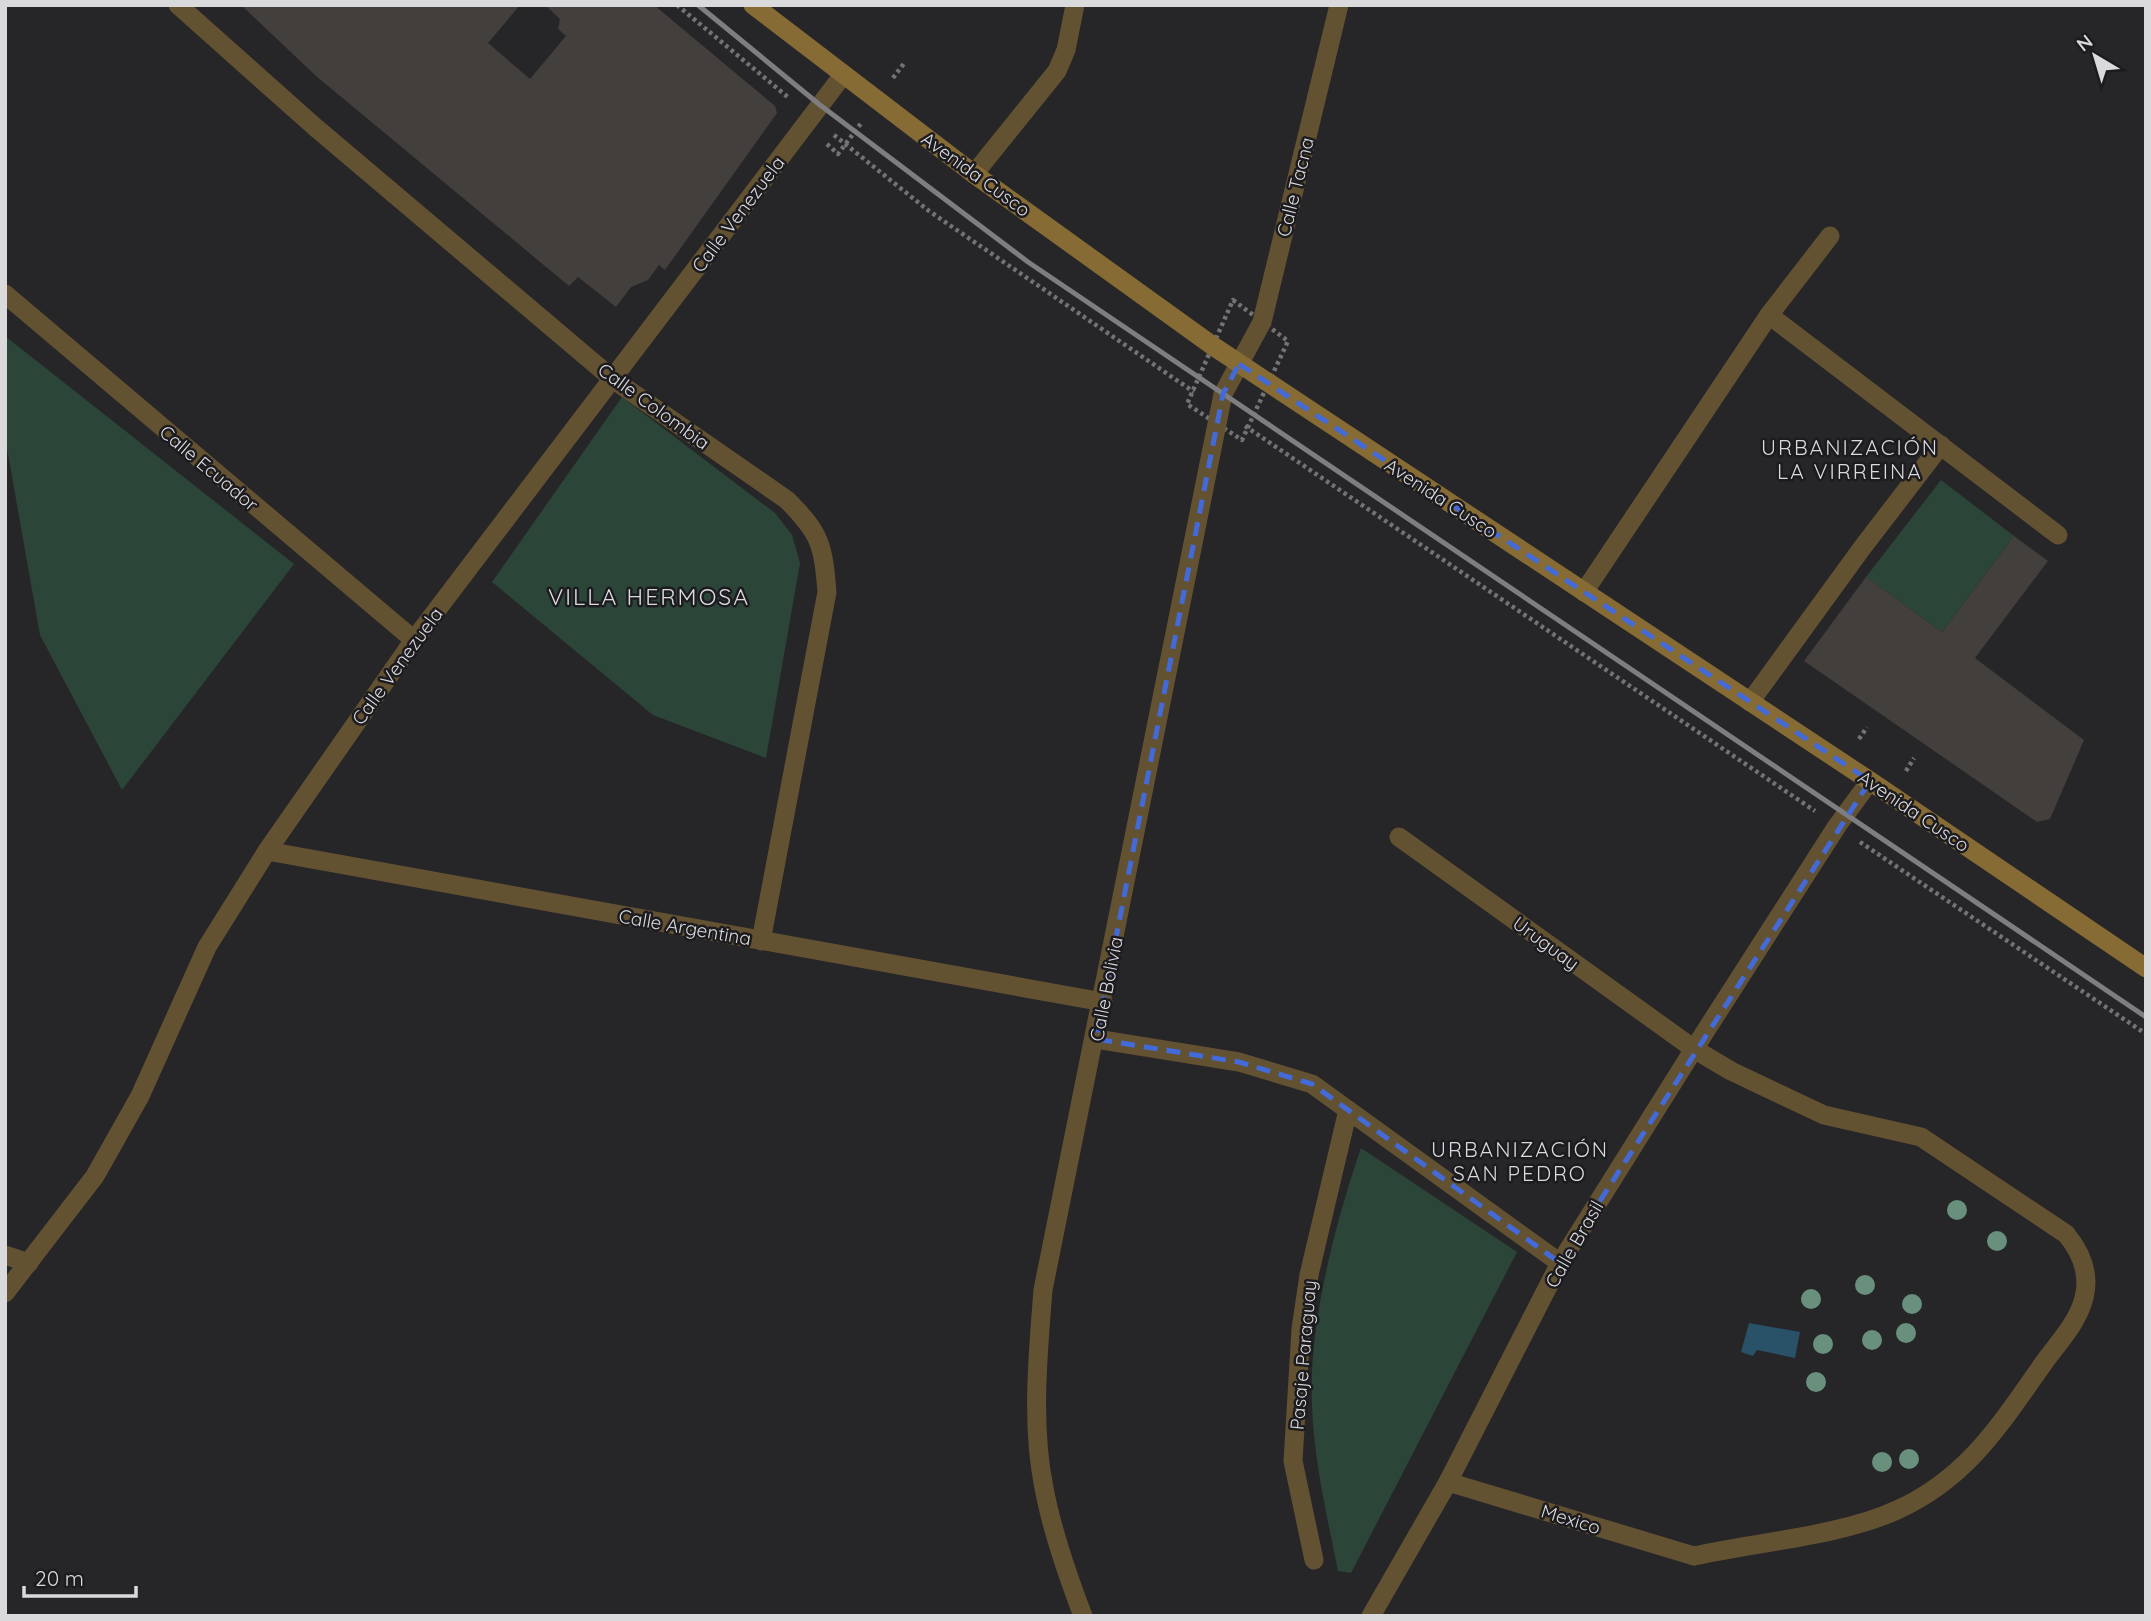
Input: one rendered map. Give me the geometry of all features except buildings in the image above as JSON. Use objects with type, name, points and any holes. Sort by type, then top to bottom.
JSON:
[{"type":"main road","name":"Avenida Cusco","points":[[753,5],[974,174],[1239,364],[1870,781],[2146,968]]},
{"type":"street","name":"Calle Colombia","points":[[178,5],[315,127],[614,380],[787,500],[811,525],[824,556],[827,592],[761,941]]},
{"type":"street","points":[[974,174],[1056,71],[1066,50],[1075,5]]},
{"type":"street","name":"Calle Tacna","points":[[1239,364],[1262,322],[1339,5]]},
{"type":"street","name":"Calle Venezuela","points":[[5,1293],[95,1176],[140,1097],[207,947],[267,851],[414,640],[843,75]]},
{"type":"street","points":[[1584,592],[1769,315],[1830,236]]},
{"type":"street","name":"Calle Ecuador","points":[[5,295],[414,640]]},
{"type":"street","points":[[1769,315],[2058,535]]},
{"type":"street","name":"Calle Bolivia","points":[[1083,1616],[1067,1573],[1043,1486],[1036,1380],[1043,1290],[1104,1002],[1223,394],[1239,364]]},
{"type":"street","points":[[1750,702],[1941,445]]},
{"type":"street","name":"Calle Brasil","points":[[1371,1616],[1448,1482],[1560,1263],[1693,1049],[1837,826],[1870,781]]},
{"type":"street","name":"Uruguay","points":[[1399,837],[1693,1049],[1731,1071],[1824,1115],[1921,1137],[2066,1234],[2076,1247],[2086,1279],[2078,1314],[1987,1444],[1959,1471],[1928,1494],[1868,1522],[1694,1556]]},
{"type":"street","name":"Calle Argentina","points":[[267,851],[1104,1002]]},
{"type":"street","points":[[1096,1040],[1239,1062],[1311,1084],[1560,1263]]},
{"type":"street","name":"Pasaje Paraguay","points":[[1314,1560],[1293,1461],[1301,1329],[1309,1275],[1348,1110]]},
{"type":"street","points":[[5,1255],[29,1263]]},
{"type":"street","name":"Mexico","points":[[1448,1482],[1694,1556]]},
{"type":"path","points":[[677,5],[929,211],[2146,1034]]},
{"type":"highlighted area","points":[[1239,364],[1870,781],[1560,1263],[1312,1084],[1239,1062],[1096,1039],[1223,394]]},
{"type":"green space","points":[[5,336],[294,564],[122,790],[40,635],[5,437]]},
{"type":"green space","points":[[622,397],[775,513],[792,535],[800,563],[766,758],[653,715],[492,582]]},
{"type":"green space","points":[[1941,480],[2014,536],[1942,632],[1866,577]]},
{"type":"green space","points":[[1361,1148],[1517,1252],[1351,1573],[1338,1571],[1325,1509],[1313,1427],[1312,1375],[1314,1343],[1325,1276]]},
{"type":"water","points":[[1749,1323],[1800,1332],[1795,1358],[1757,1350],[1753,1356],[1741,1352]]},
{"type":"railway","points":[[698,5],[820,105],[1028,262],[2146,1017]]},
{"type":"district","name":"URBANIZACIÓN LA VIRREINA","points":[[1850,459]]},
{"type":"district","name":"VILLA HERMOSA","points":[[649,596]]},
{"type":"district","name":"URBANIZACIÓN SAN PEDRO","points":[[1520,1161]]}]
